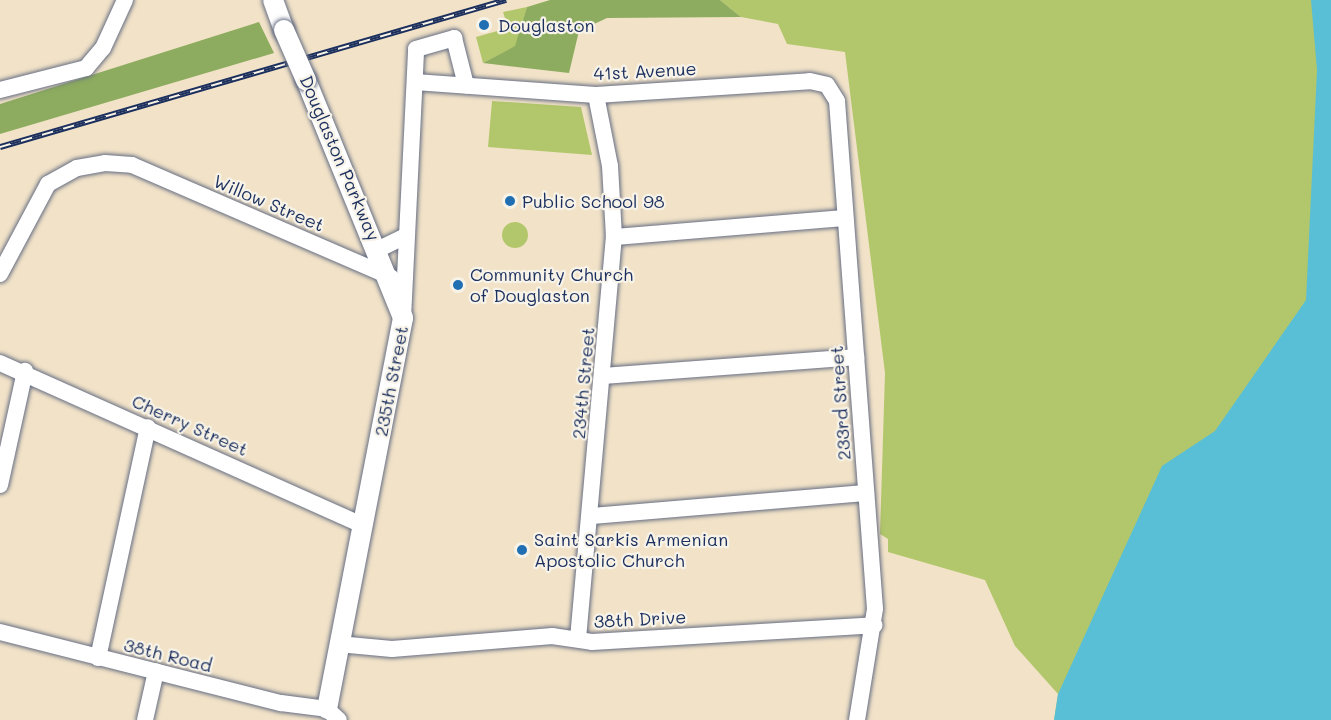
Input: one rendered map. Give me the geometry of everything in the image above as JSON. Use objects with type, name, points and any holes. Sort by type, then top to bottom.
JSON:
[{"type":"main road","name":"Douglaston Parkway","points":[[273,0],[391,277],[403,318]]},
{"type":"main road","name":"235th Street","points":[[333,714],[338,644],[403,318]]},
{"type":"street","points":[[0,90],[74,73],[94,59],[125,0]]},
{"type":"street","name":"235th Street","points":[[403,318],[416,49],[454,38],[466,85]]},
{"type":"street","name":"41st Avenue","points":[[415,82],[596,95],[810,81],[827,85]]},
{"type":"street","name":"233rd Street","points":[[827,85],[837,101],[874,625],[857,720]]},
{"type":"street","name":"234th Street","points":[[578,639],[604,376],[614,237],[610,166],[596,95]]},
{"type":"street","name":"Willow Street","points":[[0,274],[48,184],[77,168],[132,165],[391,277]]},
{"type":"street","points":[[614,237],[845,218]]},
{"type":"street","points":[[379,249],[406,236]]},
{"type":"street","points":[[604,376],[856,357]]},
{"type":"street","name":"Cherry Street","points":[[0,363],[24,371],[363,525]]},
{"type":"street","points":[[0,485],[24,371]]},
{"type":"street","points":[[98,658],[148,427]]},
{"type":"street","points":[[591,516],[866,493]]},
{"type":"street","name":"38th Drive","points":[[338,644],[392,650],[552,636],[578,639],[874,625]]},
{"type":"street","name":"38th Road","points":[[0,632],[156,671],[279,712],[333,714]]},
{"type":"street","points":[[145,720],[156,671]]},
{"type":"green space","points":[[550,0],[720,0],[741,17],[607,18],[579,31],[569,73],[483,63],[515,46],[527,7]]},
{"type":"green space","points":[[720,0],[1322,0],[1331,46],[1331,440],[1054,720],[1058,694],[1015,646],[985,580],[888,552],[888,539],[880,534],[885,373],[845,52],[787,44],[778,24],[741,17]]},
{"type":"green space","points":[[527,7],[516,46],[483,63],[476,37],[508,28],[503,12]]},
{"type":"green space","points":[[259,22],[274,53],[0,134],[0,104]]},
{"type":"green space","points":[[492,101],[581,107],[592,155],[488,147]]},
{"type":"green space","points":[[515,222],[524,226],[528,235],[524,244],[515,248],[506,244],[502,235],[506,226]]},
{"type":"water","points":[[1311,0],[1331,0],[1331,720],[1054,720],[1058,694],[1162,466],[1215,431],[1306,300],[1317,70]]},
{"type":"railway","points":[[0,147],[506,0]]},
{"type":"place","name":"Douglaston","points":[[484,25]]},
{"type":"place","name":"Public School 98","points":[[510,201]]},
{"type":"place","name":"Community Church of Douglaston","points":[[458,285]]},
{"type":"place","name":"Saint Sarkis Armenian Apostolic Church","points":[[522,550]]}]
